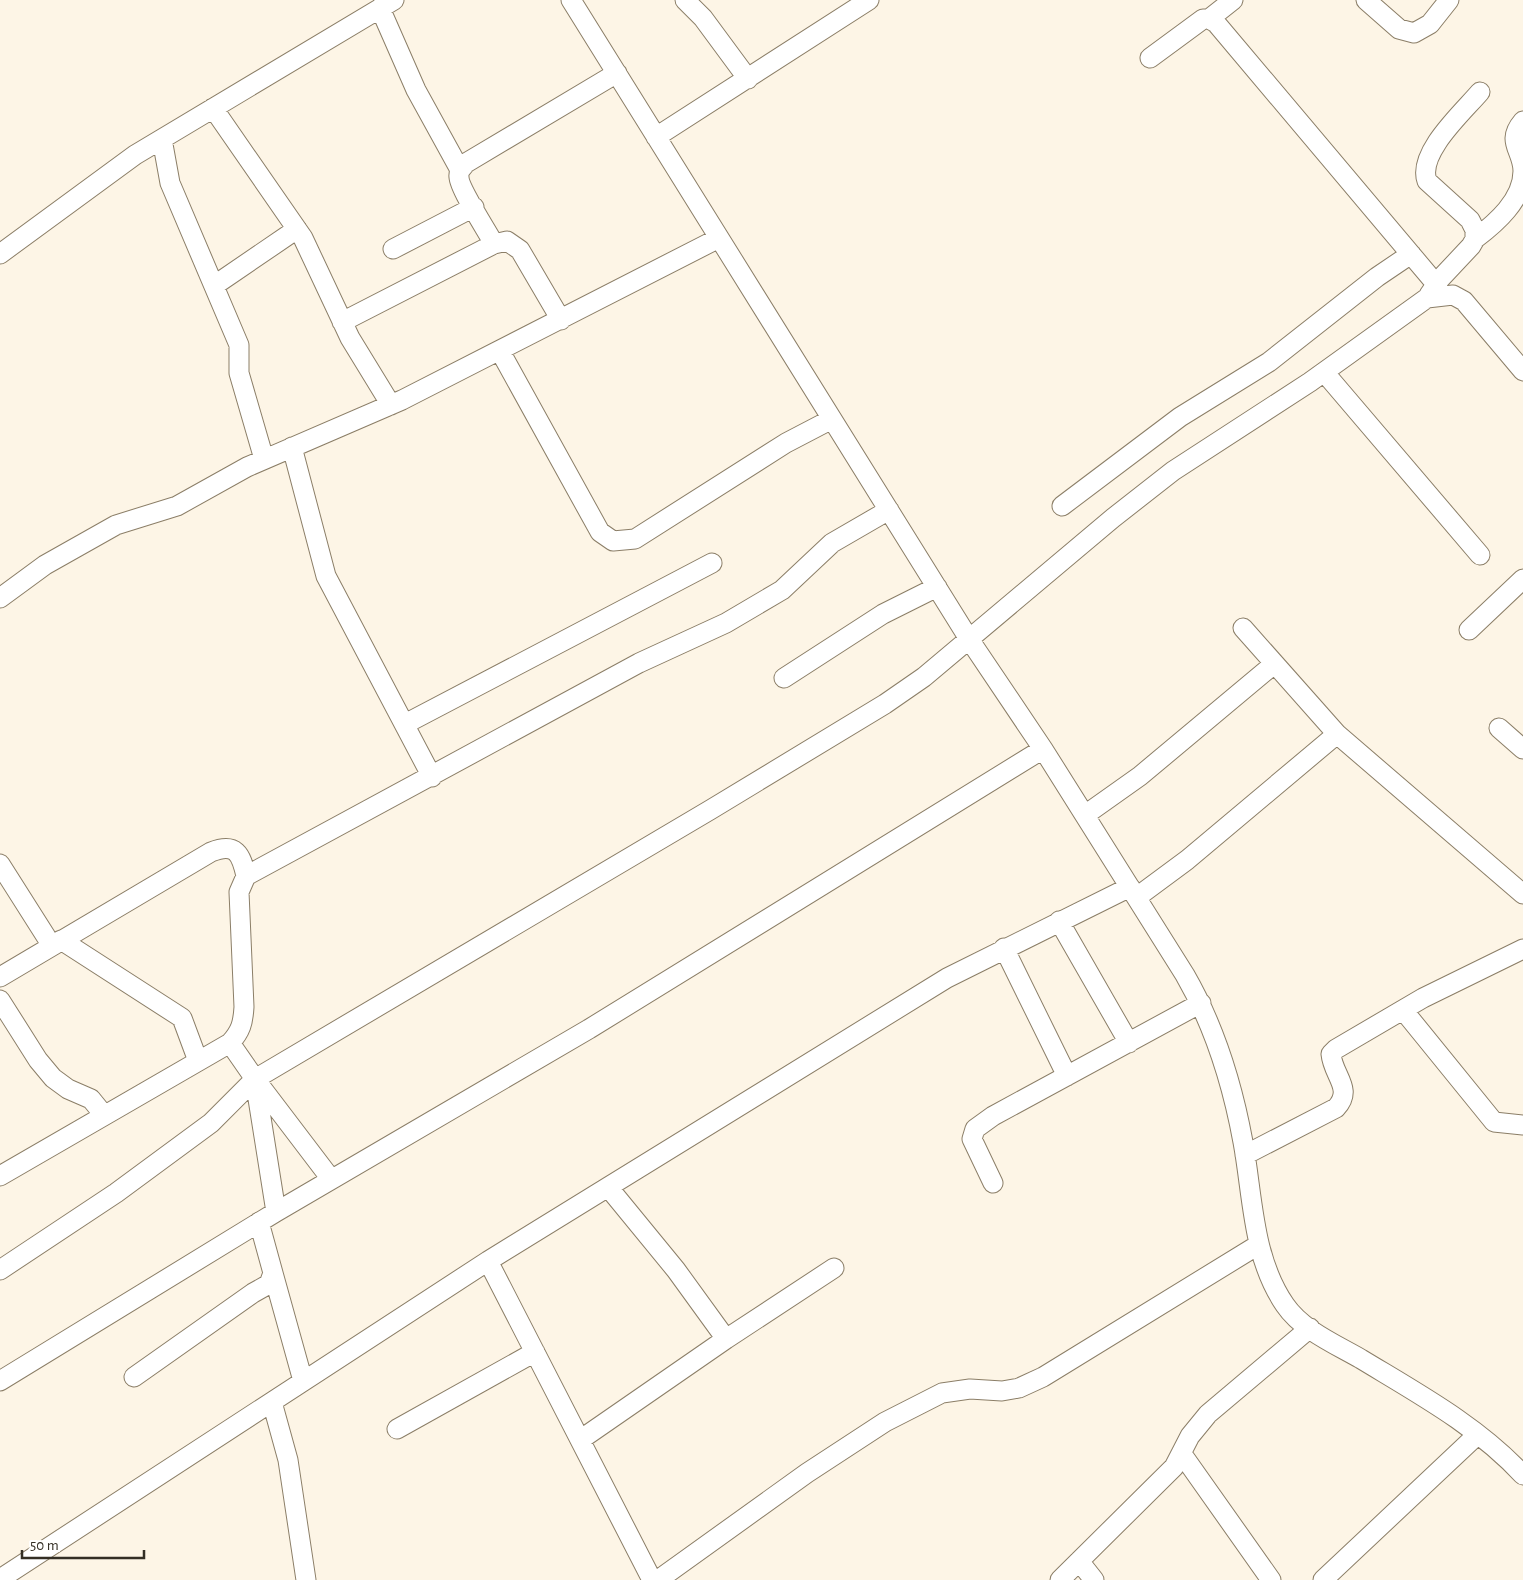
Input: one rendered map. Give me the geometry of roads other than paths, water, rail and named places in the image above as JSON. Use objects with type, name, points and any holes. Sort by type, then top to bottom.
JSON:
[{"type":"street","points":[[571,0],[969,639],[1085,815],[1201,1003],[1218,1043],[1231,1087],[1245,1155],[1258,1245],[1274,1286],[1286,1306],[1310,1328],[1444,1409],[1522,1470]]},
{"type":"street","points":[[685,0],[703,18],[748,79]]},
{"type":"street","points":[[656,137],[869,0]]},
{"type":"street","points":[[1150,58],[1203,20],[1209,19],[1233,0]]},
{"type":"street","points":[[1366,0],[1399,29],[1414,33],[1430,24],[1449,0]]},
{"type":"street","points":[[0,254],[135,155],[387,4],[410,78],[460,170]]},
{"type":"street","points":[[1209,19],[1216,23],[1411,254],[1432,291],[1453,295],[1464,301],[1523,371]]},
{"type":"street","points":[[494,244],[458,177],[460,170],[466,163],[617,74]]},
{"type":"street","points":[[1475,238],[1475,230],[1470,220],[1427,181],[1424,174],[1428,158],[1435,144],[1480,92]]},
{"type":"street","points":[[213,108],[297,229],[315,262],[342,322],[390,405]]},
{"type":"street","points":[[0,1270],[116,1192],[210,1123],[255,1079],[702,815],[878,709],[924,677],[1113,518],[1173,471],[1324,372],[1432,291],[1475,238],[1497,222],[1521,186],[1523,169],[1514,137],[1516,129],[1523,121]]},
{"type":"street","points":[[162,139],[170,183],[239,345],[239,373],[264,459]]},
{"type":"street","points":[[393,249],[474,207]]},
{"type":"street","points":[[215,285],[297,229]]},
{"type":"street","points":[[0,598],[45,565],[116,525],[177,506],[264,459],[390,405],[500,351],[719,238]]},
{"type":"street","points":[[342,322],[494,244],[507,241],[520,250],[561,320]]},
{"type":"street","points":[[1062,506],[1180,417],[1269,362],[1377,277],[1411,254]]},
{"type":"street","points":[[500,351],[600,532],[613,541],[634,539],[786,443],[832,419]]},
{"type":"street","points":[[1324,372],[1480,555]]},
{"type":"street","points":[[292,447],[326,576],[432,777]]},
{"type":"street","points":[[0,1176],[230,1043],[243,1024],[239,892],[246,876],[639,664],[748,611],[782,590],[832,543],[889,510]]},
{"type":"street","points":[[405,724],[712,563]]},
{"type":"street","points":[[1469,630],[1523,579]]},
{"type":"street","points":[[784,678],[883,614],[937,587]]},
{"type":"street","points":[[1243,628],[1337,734],[1523,894]]},
{"type":"street","points":[[1085,815],[1140,776],[1274,664]]},
{"type":"street","points":[[1499,728],[1523,749]]},
{"type":"street","points":[[0,1578],[488,1261],[947,978],[1059,921],[1133,892],[1194,854],[1337,734]]},
{"type":"street","points":[[0,1381],[259,1222],[589,1029],[1043,750]]},
{"type":"street","points":[[0,977],[221,848],[231,848],[239,854],[246,876]]},
{"type":"street","points":[[0,864],[56,943],[182,1018],[198,1061]]},
{"type":"street","points":[[1059,921],[1129,1042]]},
{"type":"street","points":[[1004,948],[1067,1076]]},
{"type":"street","points":[[1245,1155],[1336,1108],[1344,1100],[1345,1093],[1332,1066],[1331,1054],[1336,1049],[1403,1010],[1523,949]]},
{"type":"street","points":[[0,1000],[38,1060],[53,1078],[68,1089],[91,1099],[104,1115]]},
{"type":"street","points":[[994,1183],[972,1139],[975,1129],[993,1116],[1201,1003]]},
{"type":"street","points":[[1403,1010],[1494,1122],[1523,1125]]},
{"type":"street","points":[[230,1043],[255,1079],[332,1179]]},
{"type":"street","points":[[255,1079],[276,1212]]},
{"type":"street","points":[[608,1187],[676,1270],[726,1339]]},
{"type":"street","points":[[259,1222],[303,1381]]},
{"type":"street","points":[[658,1580],[807,1473],[885,1422],[942,1393],[970,1390],[1002,1391],[1019,1388],[1043,1377],[1258,1245]]},
{"type":"street","points":[[488,1261],[652,1580]]},
{"type":"street","points":[[580,1440],[726,1339],[834,1268]]},
{"type":"street","points":[[134,1377],[253,1293],[269,1284],[273,1273]]},
{"type":"street","points":[[1060,1580],[1164,1478],[1182,1454],[1190,1436],[1208,1414],[1310,1328]]},
{"type":"street","points":[[397,1430],[535,1352]]},
{"type":"street","points":[[272,1402],[288,1460],[306,1580]]},
{"type":"street","points":[[1322,1580],[1477,1435]]},
{"type":"street","points":[[1182,1454],[1271,1580]]},
{"type":"street","points":[[1079,1561],[1094,1580]]}]
